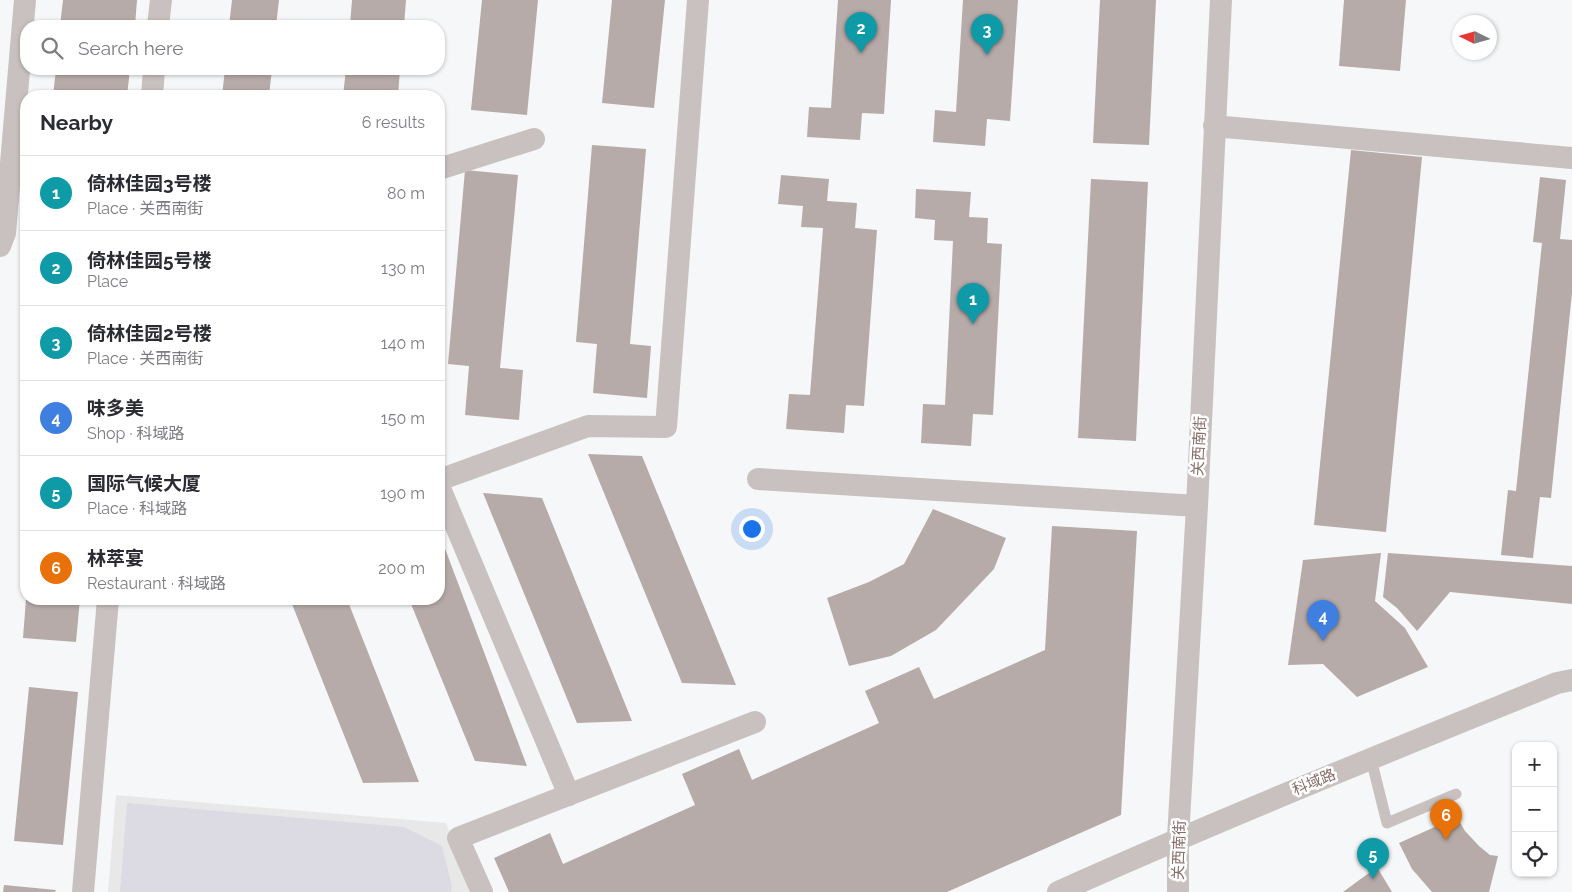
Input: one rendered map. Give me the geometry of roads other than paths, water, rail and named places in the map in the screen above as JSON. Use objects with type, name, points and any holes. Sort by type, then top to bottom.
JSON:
[{"type":"street","points":[[22,20],[24,0]]},
{"type":"street","points":[[158,20],[160,0]]},
{"type":"street","points":[[445,478],[588,426],[666,427],[698,0]]},
{"type":"street","name":"关西南街","points":[[1178,892],[1178,838],[1197,506],[1221,0]]},
{"type":"street","points":[[0,246],[5,233],[20,49]]},
{"type":"street","points":[[152,90],[154,75]]},
{"type":"street","points":[[1214,126],[1572,158]]},
{"type":"street","points":[[445,167],[534,139]]},
{"type":"street","points":[[758,479],[1197,506]]},
{"type":"street","points":[[445,500],[569,795]]},
{"type":"street","points":[[83,892],[107,605]]},
{"type":"street","name":"科域路","points":[[1058,892],[1178,838],[1557,682],[1572,680]]},
{"type":"street","points":[[482,892],[458,838],[755,722]]},
{"type":"lane","points":[[1371,759],[1387,823],[1456,794]]},
{"type":"place","name":"倚林佳园5号楼","points":[[861,53]]},
{"type":"place","name":"倚林佳园2号楼","points":[[987,55]]},
{"type":"place","name":"倚林佳园3号楼","points":[[973,324]]},
{"type":"place","name":"味多美","points":[[1323,641]]},
{"type":"place","name":"林萃宴","points":[[1446,840]]},
{"type":"place","name":"国际气候大厦","points":[[1373,879]]}]
